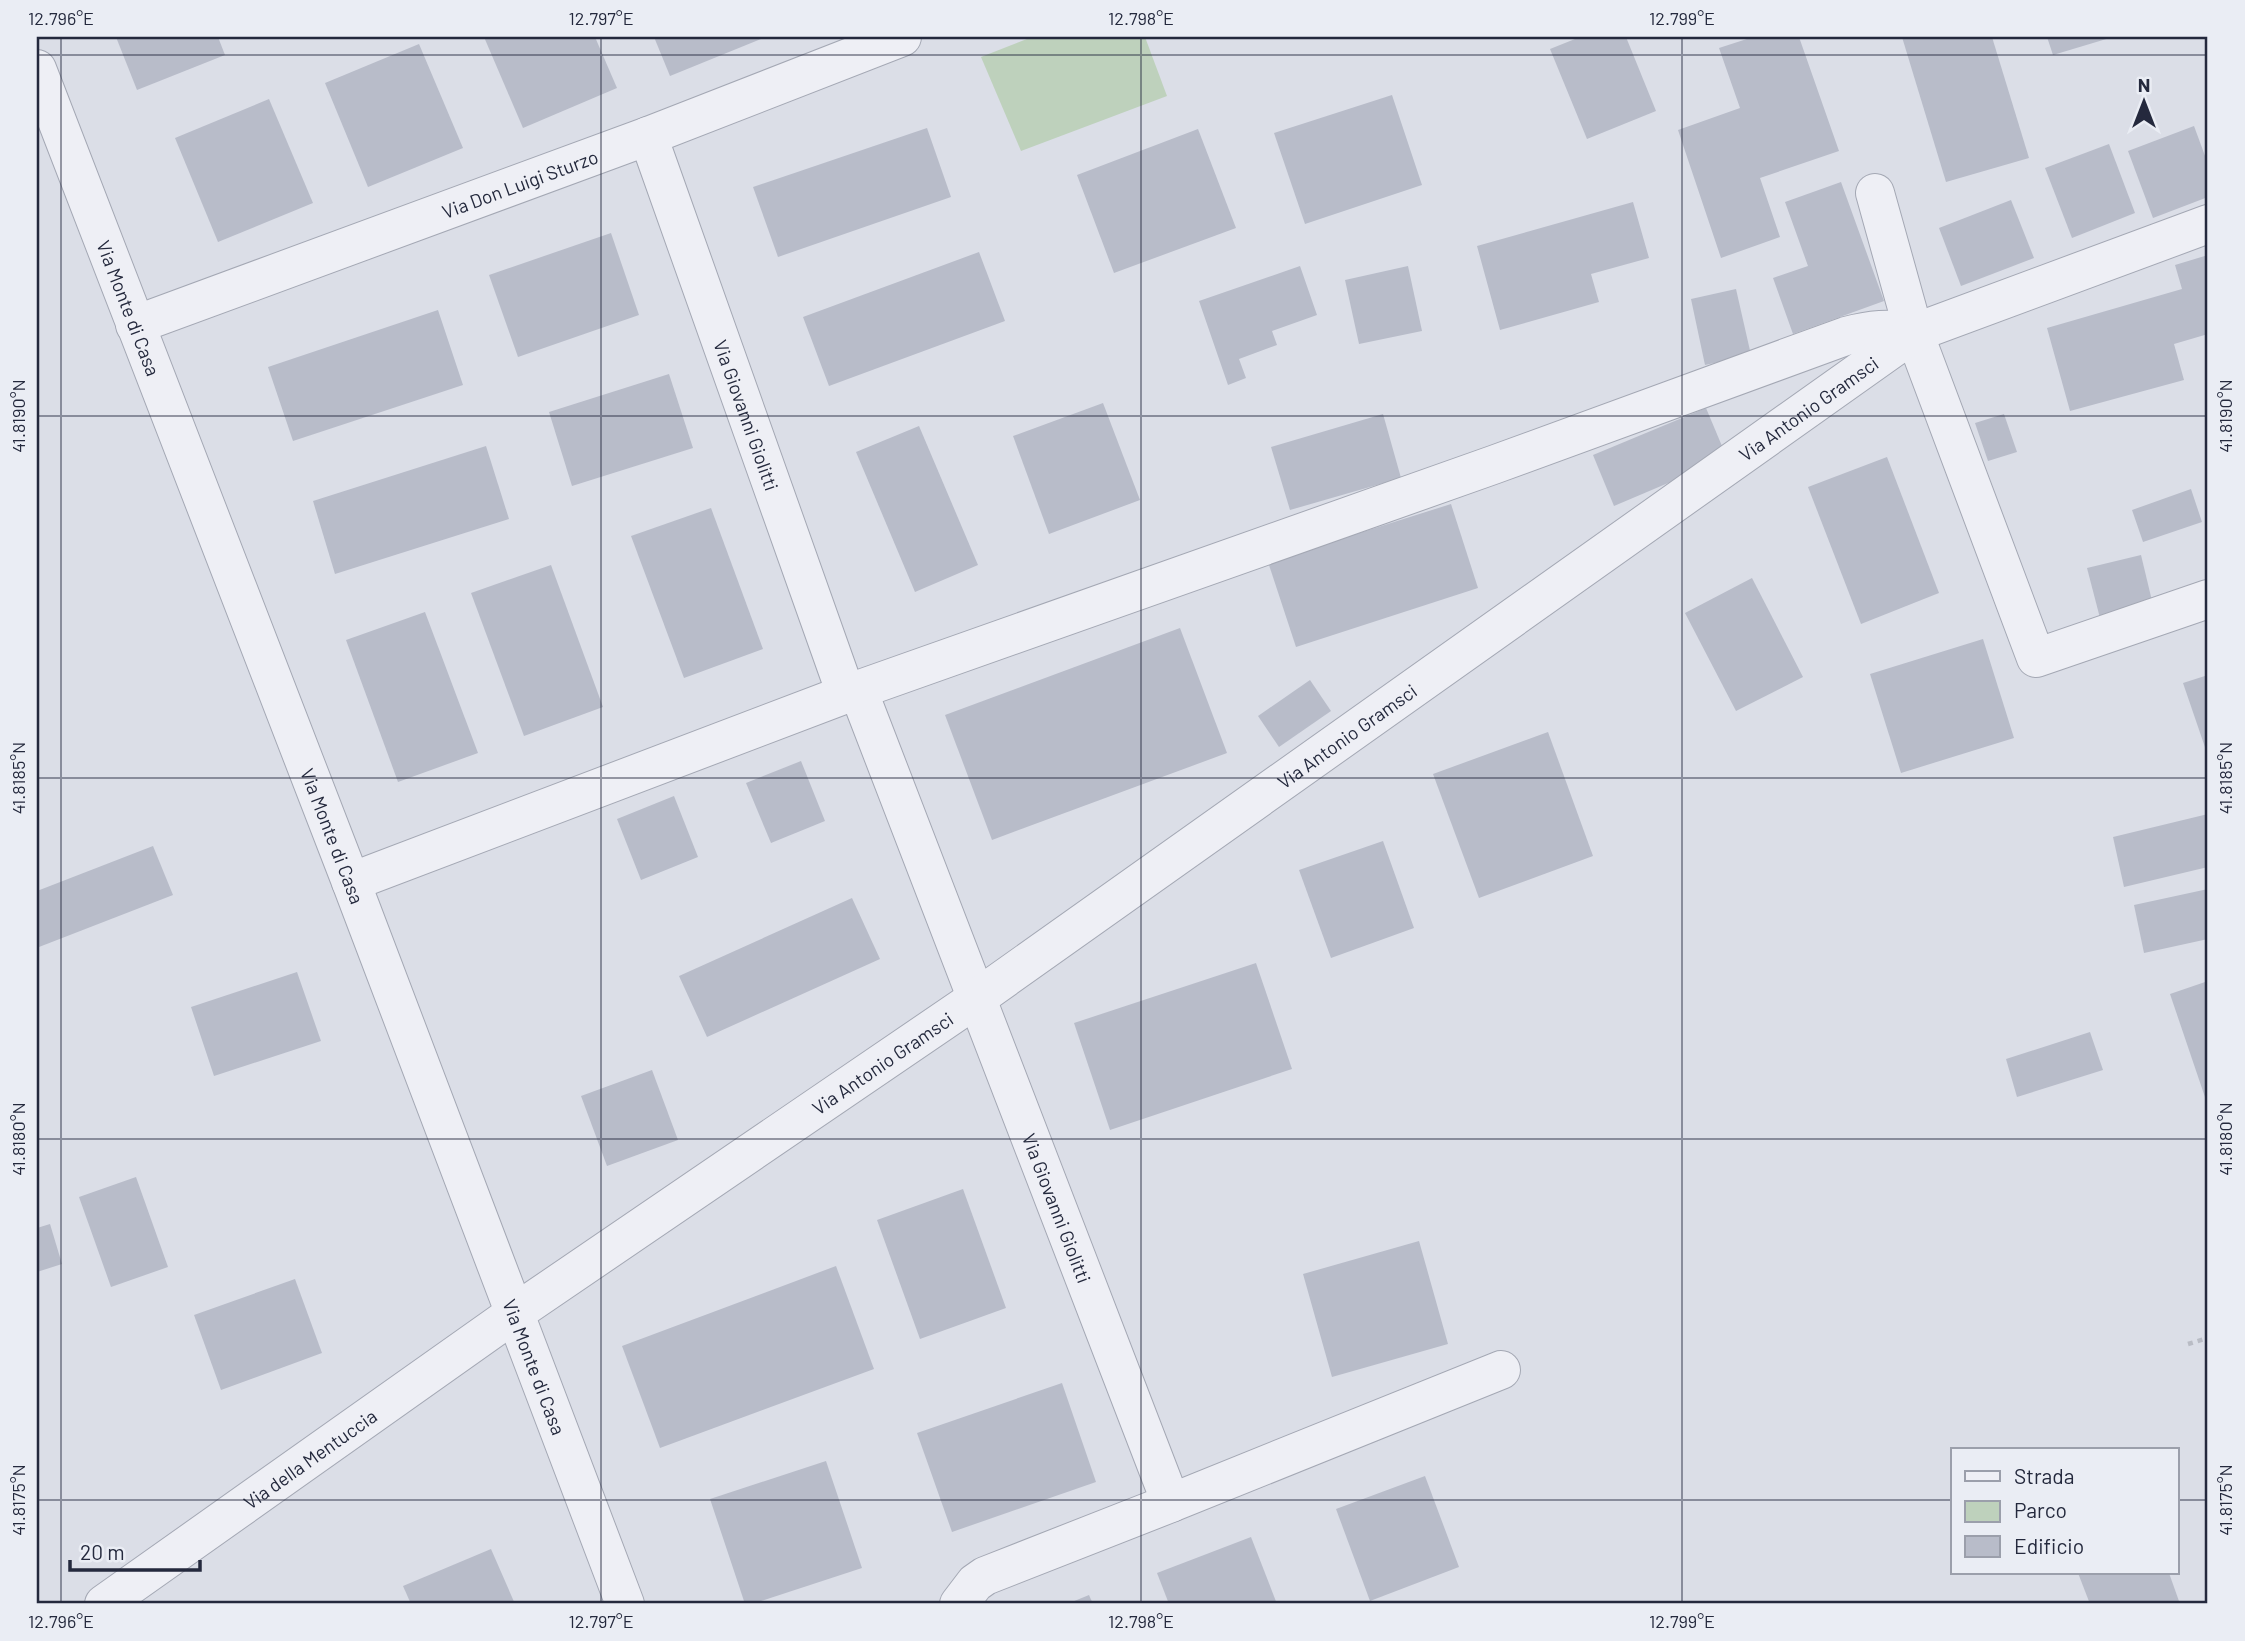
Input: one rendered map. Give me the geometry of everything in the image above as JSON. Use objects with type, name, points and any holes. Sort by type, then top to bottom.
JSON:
[{"type":"street","name":"Via Don Luigi Sturzo","points":[[135,325],[648,136],[902,37]]},
{"type":"street","name":"Via Monte di Casa","points":[[37,69],[625,1604]]},
{"type":"street","name":"Via Giovanni Giolitti","points":[[648,136],[852,692],[977,998],[1171,1503]]},
{"type":"street","points":[[1875,193],[1914,333],[2036,659],[2208,599]]},
{"type":"street","name":"Via Antonio Gramsci","points":[[515,1313],[977,998],[1914,333],[2208,224]]},
{"type":"street","points":[[351,883],[852,692],[1480,470],[1846,336],[1875,330],[1914,333]]},
{"type":"street","name":"Via della Mentuccia","points":[[104,1604],[515,1313]]},
{"type":"street","points":[[958,1604],[975,1583],[985,1576],[1501,1370]]},
{"type":"path","points":[[2188,1344],[2208,1338]]},
{"type":"green space","points":[[1032,37],[1145,37],[1167,96],[1021,151],[981,57]]},
{"type":"building","points":[[116,37],[218,37],[225,55],[137,90]]},
{"type":"building","points":[[484,37],[595,37],[617,88],[523,128]]},
{"type":"building","points":[[654,37],[766,37],[670,76]]},
{"type":"building","points":[[1580,37],[1626,37],[1656,111],[1587,139],[1550,49]]},
{"type":"building","points":[[1753,37],[1799,37],[1839,151],[1760,178],[1780,237],[1721,258],[1678,130],[1740,108],[1719,48]]},
{"type":"building","points":[[1902,37],[1992,37],[2029,158],[1946,182]]},
{"type":"building","points":[[2047,37],[2113,37],[2053,55]]},
{"type":"building","points":[[419,44],[463,148],[368,187],[325,83]]},
{"type":"building","points":[[1392,95],[1422,185],[1305,224],[1274,133]]},
{"type":"building","points":[[269,99],[313,203],[218,242],[175,138]]},
{"type":"building","points":[[2194,126],[2208,164],[2208,197],[2153,218],[2128,151]]},
{"type":"building","points":[[927,128],[951,197],[778,257],[753,187]]},
{"type":"building","points":[[1198,129],[1236,228],[1114,273],[1077,175]]},
{"type":"building","points":[[2109,144],[2135,213],[2072,238],[2045,168]]},
{"type":"building","points":[[1841,182],[1884,301],[1793,334],[1773,278],[1808,266],[1785,202]]},
{"type":"building","points":[[2011,200],[2034,258],[1961,286],[1939,228]]},
{"type":"building","points":[[1633,202],[1649,258],[1591,274],[1599,302],[1500,330],[1477,246]]},
{"type":"building","points":[[611,233],[639,315],[518,357],[489,275]]},
{"type":"building","points":[[979,252],[1005,321],[829,386],[803,317]]},
{"type":"building","points":[[2208,255],[2208,334],[2174,344],[2184,380],[2070,411],[2047,328],[2182,289],[2175,265]]},
{"type":"building","points":[[1300,266],[1317,315],[1272,331],[1277,345],[1239,359],[1246,378],[1228,385],[1199,301]]},
{"type":"building","points":[[1408,266],[1422,331],[1359,344],[1345,280]]},
{"type":"building","points":[[1736,289],[1751,355],[1705,365],[1691,299]]},
{"type":"building","points":[[438,310],[463,385],[293,441],[268,367]]},
{"type":"building","points":[[669,374],[693,448],[572,486],[549,412]]},
{"type":"building","points":[[1103,403],[1140,500],[1049,534],[1013,436]]},
{"type":"building","points":[[1706,408],[1727,458],[1614,506],[1593,455]]},
{"type":"building","points":[[1383,414],[1401,478],[1290,510],[1271,447]]},
{"type":"building","points":[[2004,414],[2017,452],[1988,461],[1975,423]]},
{"type":"building","points":[[919,426],[978,565],[915,592],[856,452]]},
{"type":"building","points":[[486,446],[509,519],[335,574],[313,501]]},
{"type":"building","points":[[1887,457],[1939,593],[1861,624],[1808,487]]},
{"type":"building","points":[[2191,489],[2202,522],[2143,542],[2132,510]]},
{"type":"building","points":[[1451,504],[1478,588],[1296,647],[1268,562]]},
{"type":"building","points":[[711,508],[763,649],[684,678],[631,536]]},
{"type":"building","points":[[2141,555],[2153,605],[2100,618],[2087,568]]},
{"type":"building","points":[[551,565],[603,707],[524,736],[471,593]]},
{"type":"building","points":[[1752,578],[1803,677],[1736,711],[1685,613]]},
{"type":"building","points":[[425,612],[478,753],[398,782],[346,640]]},
{"type":"building","points":[[1180,628],[1227,753],[992,840],[945,715]]},
{"type":"building","points":[[1983,639],[2014,738],[1901,773],[1870,674]]},
{"type":"building","points":[[2208,675],[2208,756],[2183,683]]},
{"type":"building","points":[[1310,680],[1331,711],[1279,747],[1258,716]]},
{"type":"building","points":[[1548,732],[1593,856],[1479,898],[1433,774]]},
{"type":"building","points":[[801,761],[825,821],[771,843],[746,783]]},
{"type":"building","points":[[674,796],[698,857],[641,880],[617,819]]},
{"type":"building","points":[[2208,814],[2208,867],[2124,887],[2113,837]]},
{"type":"building","points":[[1383,841],[1414,928],[1331,958],[1299,870]]},
{"type":"building","points":[[153,846],[173,895],[39,947],[37,891]]},
{"type":"building","points":[[2208,889],[2208,939],[2144,953],[2134,905]]},
{"type":"building","points":[[852,898],[880,959],[707,1037],[679,976]]},
{"type":"building","points":[[1256,963],[1292,1069],[1110,1130],[1074,1023]]},
{"type":"building","points":[[297,972],[321,1041],[214,1076],[191,1007]]},
{"type":"building","points":[[2208,981],[2208,1106],[2170,994]]},
{"type":"building","points":[[2090,1032],[2103,1070],[2017,1097],[2006,1059]]},
{"type":"building","points":[[652,1070],[678,1140],[607,1166],[581,1096]]},
{"type":"building","points":[[136,1177],[168,1267],[111,1287],[79,1197]]},
{"type":"building","points":[[963,1189],[1006,1308],[920,1339],[877,1220]]},
{"type":"building","points":[[50,1224],[62,1264],[37,1272],[37,1228]]},
{"type":"building","points":[[1419,1241],[1448,1344],[1332,1377],[1303,1274]]},
{"type":"building","points":[[836,1266],[874,1369],[660,1448],[622,1346]]},
{"type":"building","points":[[295,1279],[322,1353],[221,1390],[194,1315]]},
{"type":"building","points":[[1062,1383],[1096,1482],[952,1532],[917,1433]]},
{"type":"building","points":[[826,1461],[862,1568],[745,1604],[710,1499]]},
{"type":"building","points":[[1425,1476],[1459,1567],[1370,1601],[1336,1509]]},
{"type":"building","points":[[1251,1537],[1277,1604],[1169,1604],[1157,1573]]},
{"type":"building","points":[[491,1549],[515,1604],[411,1604],[403,1586]]},
{"type":"building","points":[[2078,1574],[2169,1574],[2180,1604],[2090,1604]]},
{"type":"building","points":[[1089,1595],[1093,1604],[1067,1604]]}]
